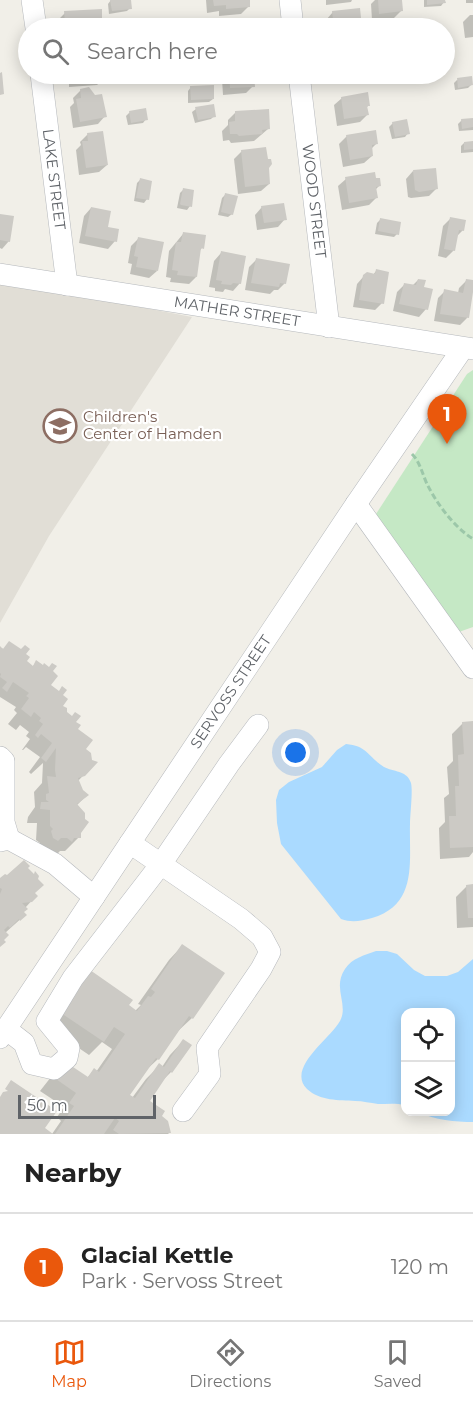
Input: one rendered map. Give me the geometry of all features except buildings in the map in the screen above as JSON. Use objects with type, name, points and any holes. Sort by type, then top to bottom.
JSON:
[{"type":"street","points":[[32,0],[35,18]]},
{"type":"street","points":[[290,0],[292,18]]},
{"type":"street","name":"LAKE STREET","points":[[42,84],[67,285]]},
{"type":"street","name":"WOOD STREET","points":[[300,84],[329,327]]},
{"type":"street","name":"MATHER STREET","points":[[0,274],[468,349]]},
{"type":"street","name":"SERVOSS STREET","points":[[7,1028],[356,504],[468,349]]},
{"type":"street","points":[[356,504],[473,668]]},
{"type":"street","points":[[7,1028],[24,1043],[32,1064],[54,1069],[67,1058],[69,1048],[47,1021],[73,978],[161,864],[258,725]]},
{"type":"street","points":[[0,758],[4,761],[4,840],[55,864],[94,897]]},
{"type":"street","points":[[130,843],[241,919],[262,937],[270,952],[261,969],[207,1047],[210,1074],[183,1111]]},
{"type":"street","points":[[7,1028],[52,1028]]},
{"type":"path","points":[[399,443],[414,455],[435,498],[454,522],[473,539]]},
{"type":"shaded area","name":"Children's Center of Hamden","points":[[0,280],[192,317],[49,536],[0,623]]},
{"type":"green space","points":[[473,370],[473,627],[456,633],[376,514],[467,374]]},
{"type":"water","points":[[346,744],[359,747],[384,767],[403,774],[409,779],[412,787],[410,867],[404,892],[387,912],[356,921],[341,919],[281,844],[277,823],[276,800],[279,790],[289,782],[322,767],[337,750]]},
{"type":"water","points":[[376,951],[397,954],[414,970],[425,976],[447,976],[458,972],[473,959],[473,1122],[429,1116],[455,1116],[455,1008],[401,1008],[401,1105],[336,1100],[318,1096],[307,1089],[302,1081],[302,1072],[306,1063],[335,1028],[342,1015],[341,976],[348,965]]},
{"type":"place","name":"Children's Center of Hamden","points":[[60,426]]},
{"type":"place","name":"Glacial Kettle","points":[[447,444]]}]
